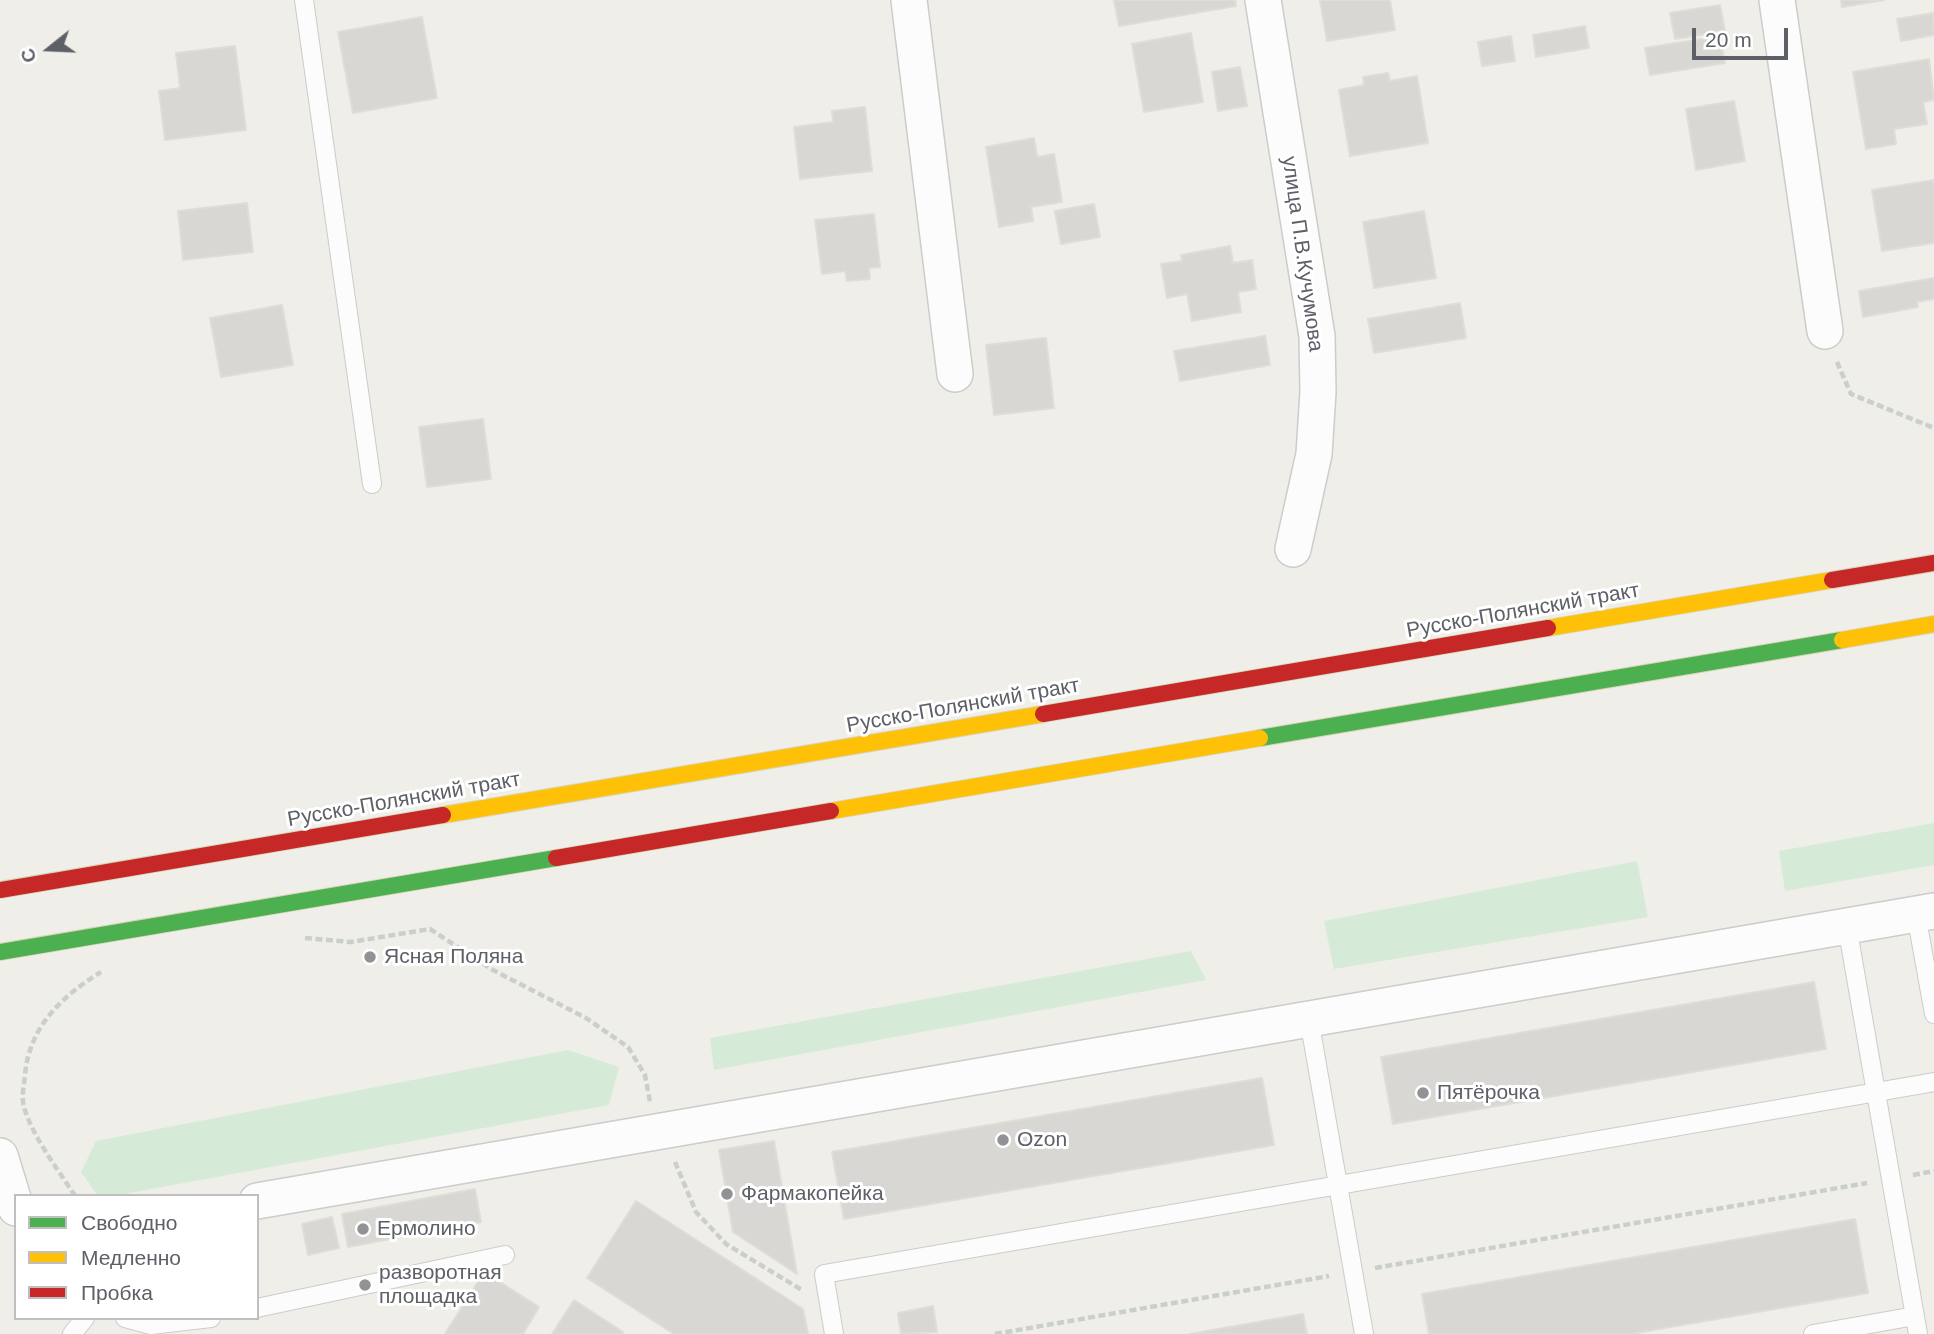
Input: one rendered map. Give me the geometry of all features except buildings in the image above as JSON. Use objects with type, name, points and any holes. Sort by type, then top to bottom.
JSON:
[{"type":"main road","name":"Русско-Полянский тракт","points":[[0,890],[1934,563]]},
{"type":"main road","points":[[0,951],[1934,624]]},
{"type":"street","points":[[909,0],[955,374]]},
{"type":"street","name":"улица П.В.Кучумова","points":[[1263,0],[1317,336],[1318,393],[1314,454],[1293,549]]},
{"type":"street","points":[[1777,0],[1825,331]]},
{"type":"street","points":[[259,1201],[1925,912]]},
{"type":"street","points":[[0,1156],[14,1202]]},
{"type":"lane","points":[[304,0],[372,484]]},
{"type":"lane","points":[[1925,912],[1934,1014]]},
{"type":"lane","points":[[1813,1334],[1917,1325],[1847,926]]},
{"type":"lane","points":[[1309,1019],[1364,1334]]},
{"type":"lane","points":[[835,1334],[824,1274],[1934,1082]]},
{"type":"lane","points":[[259,1308],[505,1255]]},
{"type":"lane","points":[[72,1334],[83,1320]]},
{"type":"lane","points":[[132,1320],[151,1325],[194,1320]]},
{"type":"path","points":[[1825,331],[1851,394],[1934,428]]},
{"type":"path","points":[[299,938],[351,942],[430,929],[494,970],[586,1017],[628,1047],[645,1075],[651,1106],[696,1212],[726,1244],[798,1290],[813,1292],[827,1289]]},
{"type":"path","points":[[74,1194],[24,1106],[26,1057],[35,1035],[48,1015],[84,983],[110,967]]},
{"type":"path","points":[[995,1334],[1934,1171]]},
{"type":"green space","points":[[1934,823],[1934,865],[1785,891],[1779,851]]},
{"type":"green space","points":[[1637,861],[1648,917],[1334,969],[1324,921]]},
{"type":"green space","points":[[1191,951],[1206,980],[714,1070],[710,1038]]},
{"type":"green space","points":[[568,1050],[619,1067],[609,1105],[124,1194],[97,1194],[81,1172],[96,1141]]},
{"type":"traffic: fast","points":[[1260,738],[1842,640]]},
{"type":"traffic: fast","points":[[0,952],[556,858]]},
{"type":"traffic: slow","points":[[1548,628],[1832,580]]},
{"type":"traffic: slow","points":[[1842,640],[1934,624]]},
{"type":"traffic: slow","points":[[443,815],[1043,714]]},
{"type":"traffic: slow","points":[[831,811],[1260,738]]},
{"type":"traffic: jam","points":[[1832,580],[1934,563]]},
{"type":"traffic: jam","points":[[1043,714],[1548,628]]},
{"type":"traffic: jam","points":[[556,858],[831,811]]},
{"type":"traffic: jam","points":[[0,890],[443,815]]},
{"type":"place","name":"Ясная Поляна","points":[[370,957]]},
{"type":"place","name":"Пятёрочка","points":[[1423,1093]]},
{"type":"place","name":"Ozon","points":[[1003,1140]]},
{"type":"place","name":"Фармакопейка","points":[[727,1194]]},
{"type":"place","name":"Ермолино","points":[[363,1229]]},
{"type":"place","name":"разворотная площадка","points":[[365,1285]]}]
